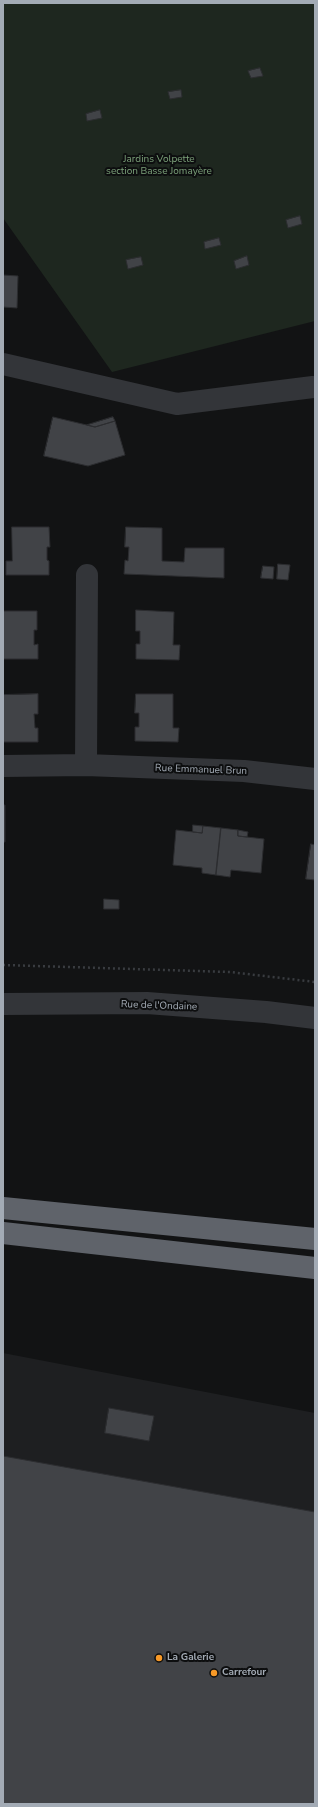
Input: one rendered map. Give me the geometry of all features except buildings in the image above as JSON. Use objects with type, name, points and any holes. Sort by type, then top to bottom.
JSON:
[{"type":"highway","points":[[3,1208],[315,1239]]},
{"type":"highway","points":[[3,1233],[315,1268]]},
{"type":"street","points":[[3,364],[177,404],[313,388]]},
{"type":"street","points":[[86,765],[87,575]]},
{"type":"street","name":"Rue Emmanuel Brun","points":[[3,766],[86,765],[244,771],[315,779]]},
{"type":"street","name":"Rue de l'Ondaine","points":[[3,1004],[147,1003],[266,1012],[315,1018]]},
{"type":"path","points":[[3,965],[230,972],[315,982]]},
{"type":"shaded area","name":"La Galerie","points":[[3,1353],[315,1413],[315,1804],[3,1804]]},
{"type":"green space","name":"Jardins Volpette section Basse Jomayère","points":[[3,3],[315,3],[315,321],[112,372],[3,218]]},
{"type":"place","name":"La Galerie","points":[[159,1658]]},
{"type":"place","name":"Carrefour","points":[[214,1673]]}]
